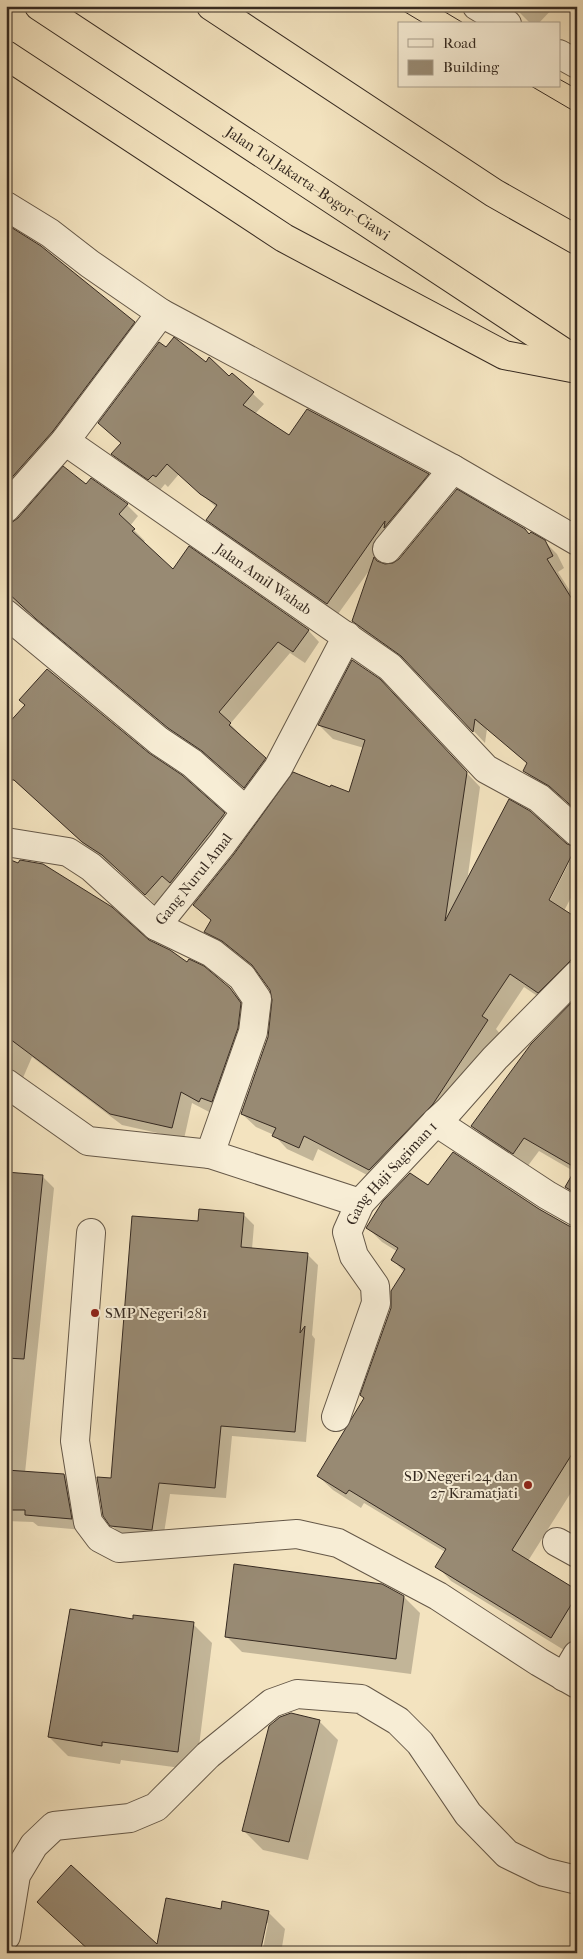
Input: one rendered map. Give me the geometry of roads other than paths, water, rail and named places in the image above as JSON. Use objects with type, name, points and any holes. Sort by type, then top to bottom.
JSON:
[{"type":"highway","name":"Jalan Tol Jakarta–Bogor–Ciawi","points":[[39,6],[577,361]]},
{"type":"highway","points":[[211,6],[494,193],[577,240]]},
{"type":"highway","points":[[6,55],[284,238],[504,355],[577,369]]},
{"type":"street","points":[[477,6],[504,22]]},
{"type":"street","points":[[560,55],[577,64]]},
{"type":"street","points":[[6,206],[50,233],[90,264],[161,312],[453,469],[577,540]]},
{"type":"street","points":[[9,499],[65,441],[161,312]]},
{"type":"street","name":"Jalan Amil Wahab","points":[[65,441],[390,667],[486,769],[539,798],[577,832]]},
{"type":"street","points":[[387,549],[453,469]]},
{"type":"street","points":[[6,614],[159,741],[192,763],[246,811]]},
{"type":"street","name":"Gang Nurul Amal","points":[[210,1154],[253,1032],[257,999],[242,977],[212,952],[156,926],[278,768],[347,636]]},
{"type":"street","points":[[6,842],[68,852],[91,867],[156,926]]},
{"type":"street","name":"Gang Haji Sagiman 1","points":[[336,1417],[376,1303],[375,1286],[354,1256],[347,1232],[360,1203],[436,1122],[450,1110],[495,1058],[577,975]]},
{"type":"street","points":[[6,1083],[88,1141],[210,1154],[360,1203]]},
{"type":"street","points":[[436,1122],[547,1195],[577,1212]]},
{"type":"street","points":[[91,1233],[75,1441],[88,1522],[100,1538],[119,1548],[297,1534],[338,1543],[438,1596],[572,1672]]},
{"type":"street","points":[[6,1936],[16,1875],[34,1845],[54,1826],[130,1818],[156,1807],[208,1755],[272,1704],[297,1694],[361,1699],[398,1721],[420,1743],[468,1814],[507,1854],[544,1872],[577,1880]]},
{"type":"tram line","points":[[395,6],[422,22]]},
{"type":"tram line","points":[[435,6],[462,22]]},
{"type":"tram line","points":[[560,80],[577,89]]},
{"type":"tram line","points":[[534,88],[577,113]]},
{"type":"place","name":"SMP Negeri 281","points":[[95,1313]]},
{"type":"place","name":"SD Negeri 24 dan 27 Kramatjati","points":[[528,1485]]}]
